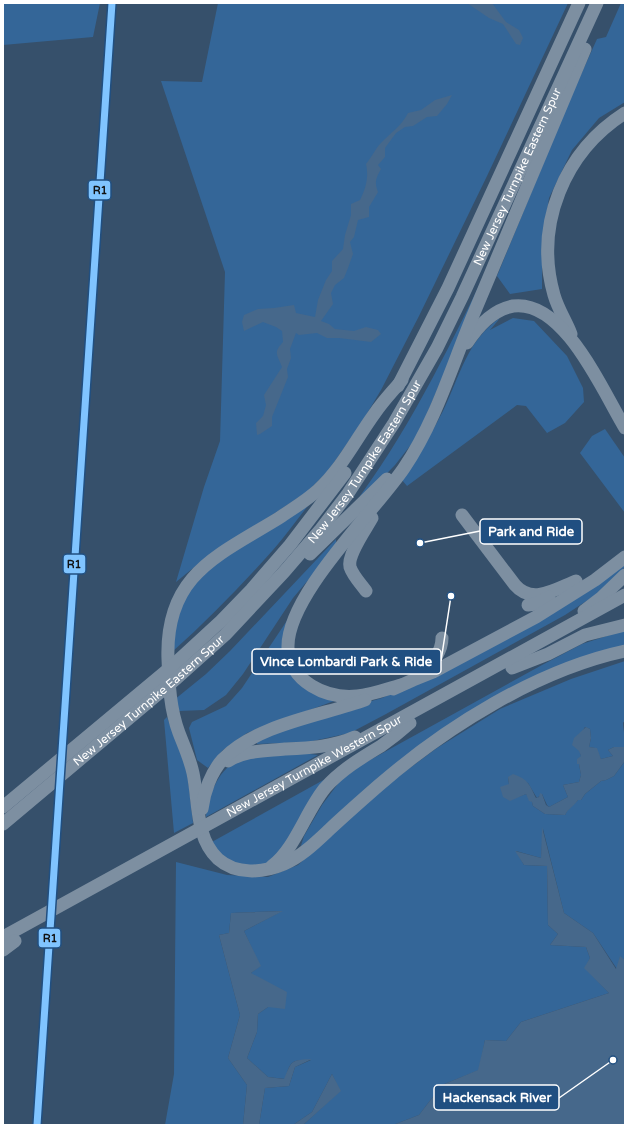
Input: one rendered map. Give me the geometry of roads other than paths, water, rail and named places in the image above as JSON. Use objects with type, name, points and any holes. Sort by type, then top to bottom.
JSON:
[{"type":"highway","name":"New Jersey Turnpike Eastern Spur","points":[[3,824],[174,673],[271,568],[299,534],[356,455],[402,380],[448,288],[579,3]]},
{"type":"highway","name":"New Jersey Turnpike Eastern Spur","points":[[3,807],[225,635],[294,562],[338,506],[379,448],[437,348],[462,297],[597,3]]},
{"type":"highway","points":[[449,378],[458,352],[514,214],[605,3]]},
{"type":"highway","points":[[625,113],[600,132],[586,147],[572,167],[559,191],[551,218],[548,257],[552,286],[557,304],[578,348],[625,428]]},
{"type":"highway","points":[[366,590],[352,570],[350,560],[391,486],[412,456],[432,417],[449,378],[475,331],[490,316],[507,308],[524,306],[541,311],[557,323],[578,348]]},
{"type":"highway","points":[[402,380],[375,412],[343,462],[322,487],[300,504],[210,562],[191,579],[184,588],[178,600],[171,620],[168,642],[169,694],[174,718],[192,768],[203,834],[209,848],[220,861],[230,867],[242,870],[254,871],[284,864],[302,854],[395,772],[431,744],[468,720],[502,700],[557,673],[591,660],[625,651]]},
{"type":"highway","points":[[603,389],[625,418]]},
{"type":"highway","points":[[255,604],[301,564],[380,487],[423,434]]},
{"type":"highway","points":[[391,486],[336,553],[316,580],[301,605],[295,619],[290,634],[288,649],[293,666],[299,675],[314,687],[325,692],[337,695],[359,696],[401,685]]},
{"type":"highway","points":[[462,515],[515,585],[522,592],[528,595],[539,595],[576,581]]},
{"type":"highway","points":[[201,823],[204,797],[212,776],[223,759],[236,748],[254,737],[282,726],[385,694],[401,685],[440,668],[536,617],[595,580],[625,557]]},
{"type":"highway","points":[[528,606],[539,603],[576,581],[625,557]]},
{"type":"highway","points":[[534,646],[586,610],[625,575]]},
{"type":"highway","name":"New Jersey Turnpike Western Spur","points":[[242,811],[436,699],[625,595]]},
{"type":"highway","name":"New Jersey Turnpike Western Spur","points":[[3,947],[9,939],[242,811],[410,723],[625,606]]},
{"type":"highway","points":[[512,668],[548,654],[585,635],[625,625]]},
{"type":"highway","points":[[413,680],[424,671],[435,658],[440,648],[442,638]]},
{"type":"highway","points":[[212,776],[228,762],[243,754],[297,749],[340,742],[360,735],[408,709],[436,699]]},
{"type":"highway","points":[[267,869],[283,856],[317,799],[332,781],[352,764],[382,745],[410,723]]},
{"type":"highway","points":[[3,950],[9,939]]},
{"type":"place","name":"Park and Ride","points":[[420,543]]},
{"type":"place","name":"Vince Lombardi Park & Ride","points":[[451,596]]},
{"type":"place","name":"Hackensack River","points":[[613,1060]]}]
